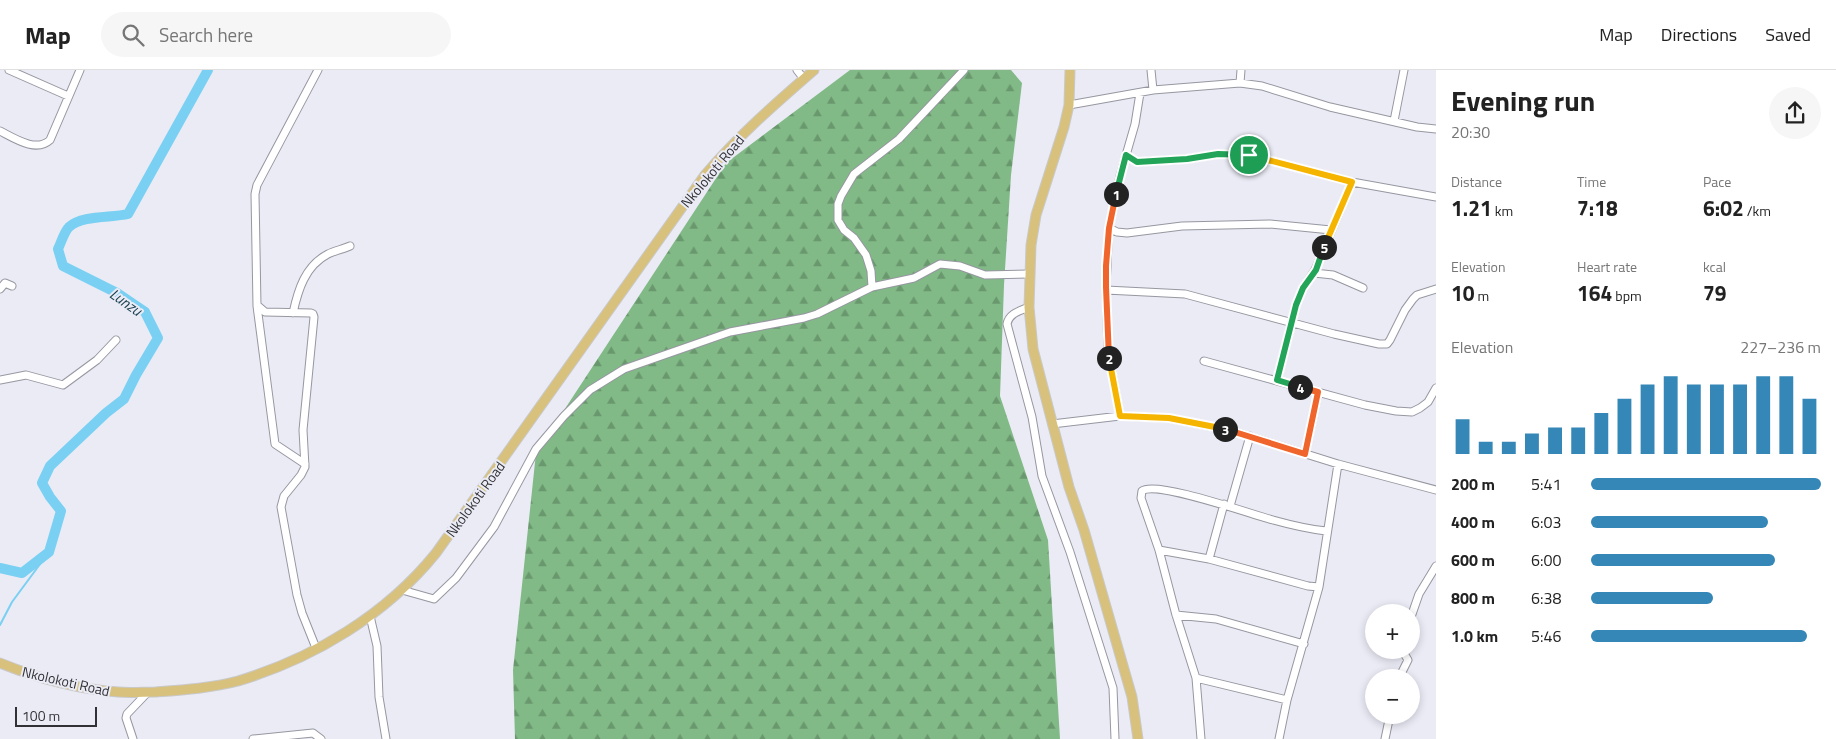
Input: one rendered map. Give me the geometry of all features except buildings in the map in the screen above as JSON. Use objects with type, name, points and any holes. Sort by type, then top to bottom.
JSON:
[{"type":"main road","name":"Nkolokoti Road","points":[[0,663],[40,677],[95,689],[119,692],[176,691],[237,681],[298,659],[348,631],[370,616],[419,574],[436,553],[705,175],[762,115],[814,70]]},
{"type":"main road","points":[[1070,70],[1069,105],[1064,127],[1036,215],[1031,245],[1029,306],[1033,349],[1052,424],[1132,697],[1138,739]]},
{"type":"street","points":[[0,131],[27,143],[41,146],[46,144],[50,140],[80,70]]},
{"type":"street","points":[[305,464],[275,444],[257,306],[255,194],[256,185],[318,70]]},
{"type":"street","points":[[797,70],[804,79]]},
{"type":"street","points":[[872,287],[871,271],[866,255],[838,220],[838,204],[841,196],[854,174],[899,139],[964,70]]},
{"type":"street","points":[[1151,70],[1154,90]]},
{"type":"street","points":[[1240,83],[1241,70]]},
{"type":"street","points":[[1394,121],[1404,70]]},
{"type":"street","points":[[12,71],[68,96]]},
{"type":"street","points":[[1069,105],[1154,90],[1240,83],[1262,86],[1330,107],[1417,127],[1436,129]]},
{"type":"street","points":[[1120,416],[1108,351],[1106,290],[1109,228],[1135,124],[1140,93]]},
{"type":"street","points":[[1126,155],[1137,162],[1187,159],[1218,154],[1249,155],[1352,182],[1436,197]]},
{"type":"street","points":[[1277,380],[1303,288],[1314,272],[1352,182]]},
{"type":"street","points":[[1109,228],[1117,232],[1127,233],[1182,226],[1270,224],[1331,230]]},
{"type":"street","points":[[293,313],[300,285],[310,270],[327,254],[350,246]]},
{"type":"street","points":[[402,590],[434,599],[456,578],[494,527],[536,449],[564,416],[590,390],[624,369],[730,332],[817,314],[872,287],[914,278],[940,264],[960,266],[984,276],[1030,274]]},
{"type":"street","points":[[1314,272],[1333,275],[1363,288]]},
{"type":"street","points":[[0,289],[5,283],[12,286]]},
{"type":"street","points":[[1106,290],[1185,294],[1379,344],[1387,344],[1405,310],[1417,294],[1436,290]]},
{"type":"street","points":[[257,306],[265,312],[311,313],[314,317],[303,430],[304,472],[284,496],[281,507],[297,595],[316,648]]},
{"type":"street","points":[[1029,306],[1011,315],[1008,318],[1007,324],[1032,417],[1042,476],[1070,552],[1113,688],[1115,739]]},
{"type":"street","points":[[0,380],[26,376],[64,385],[97,360],[116,340]]},
{"type":"street","points":[[1204,361],[1365,405],[1412,412],[1428,402],[1436,388]]},
{"type":"street","points":[[1305,454],[1318,392]]},
{"type":"street","points":[[1052,424],[1120,416],[1169,418],[1250,436],[1338,464],[1436,490]]},
{"type":"street","points":[[1210,559],[1250,436]]},
{"type":"street","points":[[1279,739],[1319,587],[1326,531],[1338,464]]},
{"type":"street","points":[[1201,739],[1196,678],[1141,498],[1142,491],[1146,489],[1175,492],[1227,505],[1272,520],[1326,531]]},
{"type":"street","points":[[1158,550],[1210,559],[1319,587]]},
{"type":"street","points":[[1416,604],[1419,594],[1436,566]]},
{"type":"street","points":[[1176,615],[1216,619],[1304,644]]},
{"type":"street","points":[[370,616],[377,646],[379,697],[386,739]]},
{"type":"street","points":[[1196,678],[1288,700]]},
{"type":"street","points":[[134,739],[126,718],[127,714],[148,692]]},
{"type":"street","points":[[1385,739],[1388,724]]},
{"type":"street","points":[[253,739],[313,733],[321,739]]},
{"type":"green space","points":[[850,70],[1011,70],[1022,83],[1011,175],[1004,285],[1000,396],[1048,540],[1060,739],[515,739],[513,670],[536,453],[726,163]]},
{"type":"waterway","name":"Lunzu","points":[[0,568],[22,573],[49,552],[61,511],[42,483],[50,466],[106,413],[124,399],[158,338],[145,312],[117,293],[63,266],[58,249],[69,227],[75,223],[81,220],[128,214],[208,70]]},
{"type":"waterway","points":[[0,625],[12,602],[49,552]]},
{"type":"route","points":[[1218,154],[1249,155],[1352,182],[1316,270],[1303,288],[1296,305],[1277,380],[1318,392],[1305,454],[1229,430],[1169,418],[1120,416],[1111,369],[1108,351],[1106,290],[1109,228],[1126,155],[1137,162],[1187,159],[1218,154]]}]
